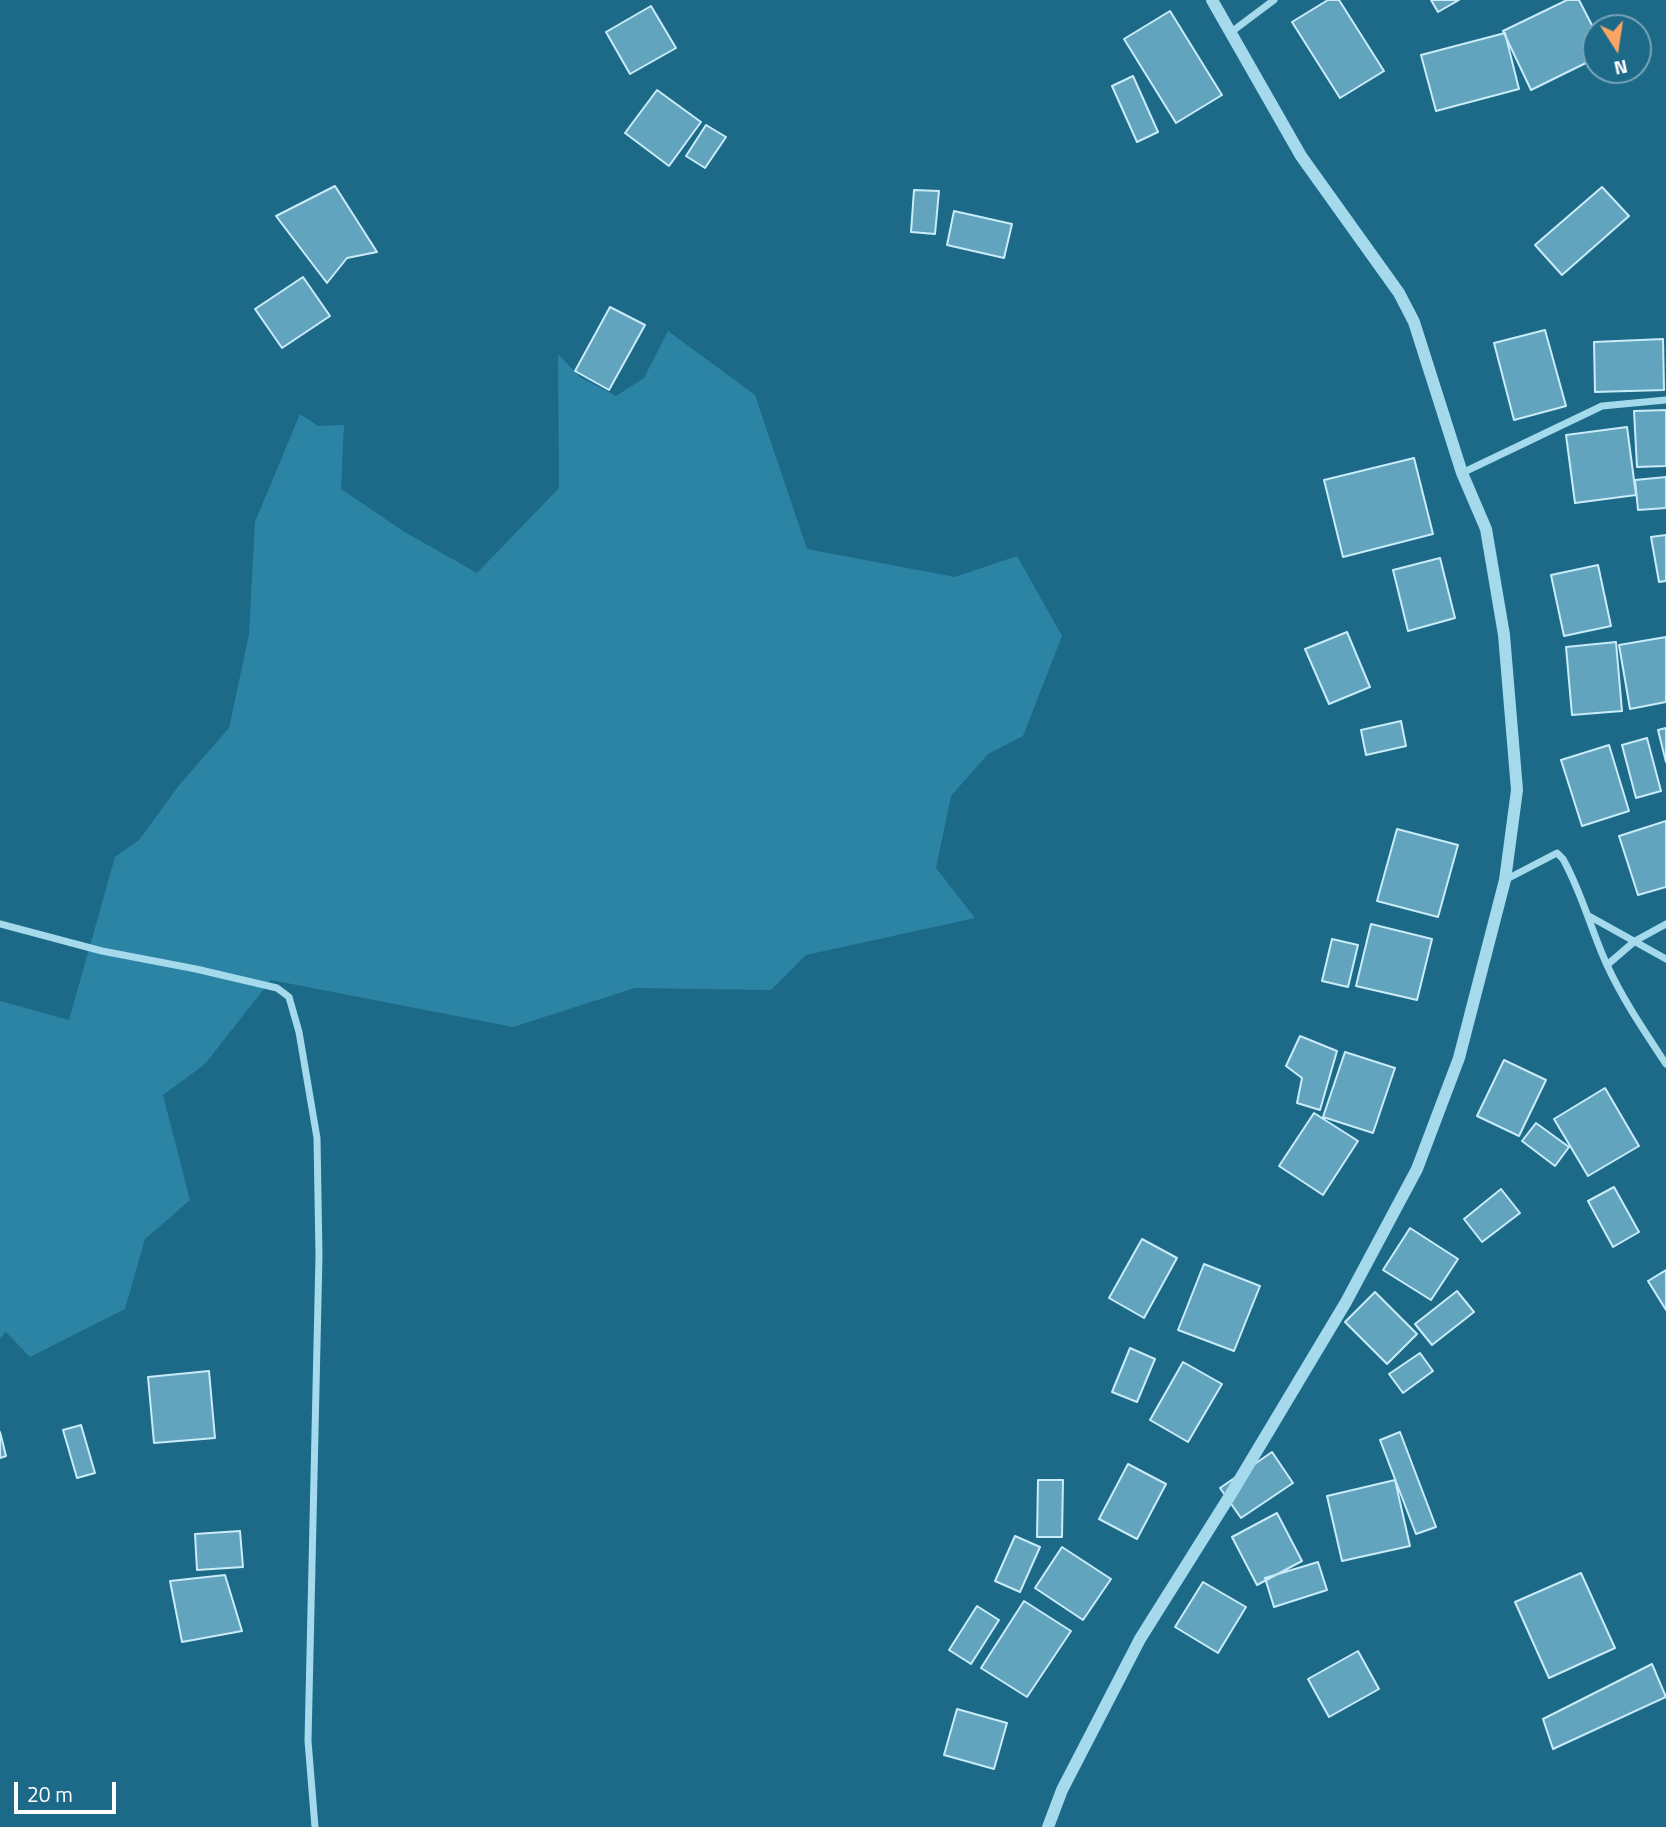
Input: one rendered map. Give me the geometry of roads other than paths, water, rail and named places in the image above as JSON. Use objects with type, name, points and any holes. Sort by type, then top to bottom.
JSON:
[{"type":"street","points":[[1048,1827],[1062,1790],[1140,1639],[1346,1302],[1416,1169],[1459,1058],[1505,880],[1517,790],[1504,635],[1486,530],[1462,473],[1414,322],[1399,293],[1301,156],[1212,0]]},
{"type":"street","points":[[1230,33],[1274,0]]},
{"type":"street","points":[[1462,473],[1602,406],[1666,400]]},
{"type":"street","points":[[1505,880],[1557,853],[1569,869],[1607,965],[1666,1064]]},
{"type":"street","points":[[1589,916],[1666,960]]},
{"type":"street","points":[[0,924],[102,951],[277,988],[289,998],[299,1032],[317,1138],[319,1256],[308,1741],[315,1827]]},
{"type":"street","points":[[1607,965],[1635,941],[1666,924]]}]
